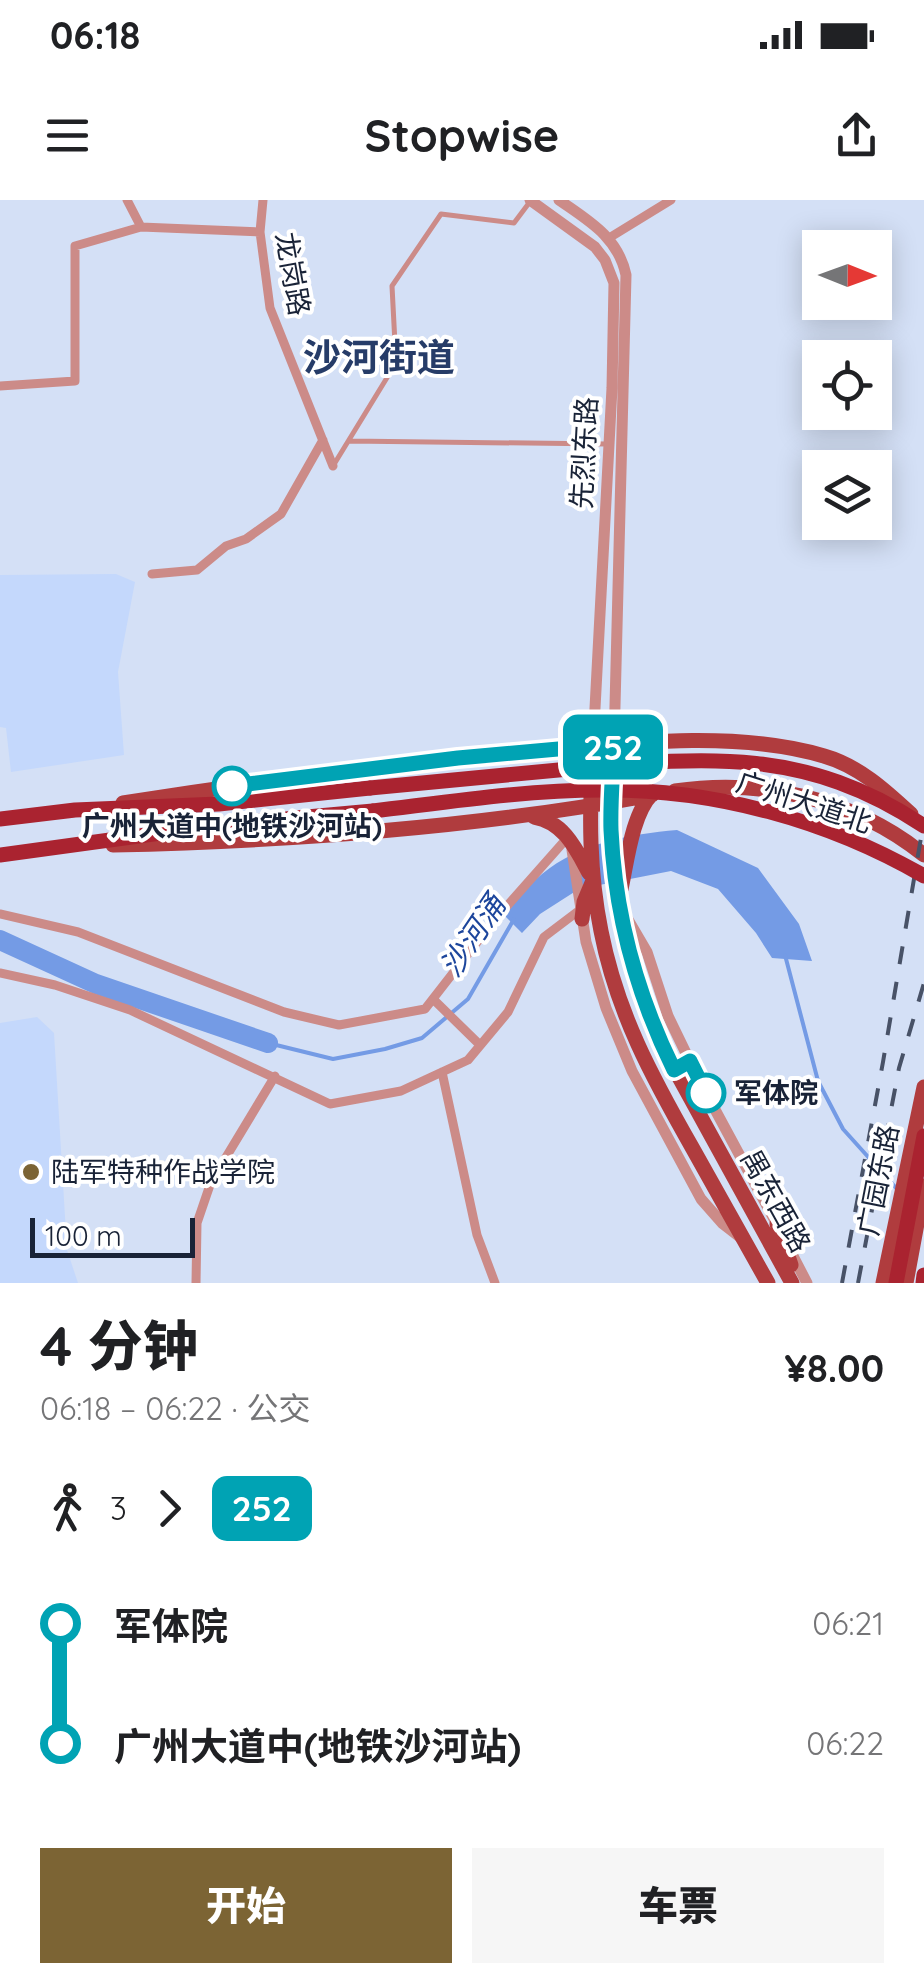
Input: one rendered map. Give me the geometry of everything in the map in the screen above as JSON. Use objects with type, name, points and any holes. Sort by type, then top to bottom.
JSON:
[{"type":"highway","name":"广州大道北","points":[[0,818],[75,810],[219,804],[644,762],[731,760],[772,764],[820,776],[877,800],[924,826]]},
{"type":"highway","name":"广州大道北","points":[[0,855],[219,826],[605,790],[723,801],[802,822],[866,846],[924,876]]},
{"type":"highway","points":[[896,1283],[924,1136]]},
{"type":"highway","points":[[919,1283],[924,1275]]},
{"type":"main road","name":"广州大道北","points":[[75,810],[332,772],[614,744],[720,742],[805,751],[846,764],[924,826]]},
{"type":"main road","name":"禺东西路","points":[[614,744],[611,830],[620,870],[619,903],[624,934],[637,985],[674,1070],[742,1190],[771,1228],[798,1280]]},
{"type":"main road","name":"禺东西路","points":[[594,746],[587,877],[615,987],[651,1091],[710,1180],[768,1283]]},
{"type":"main road","name":"广州大道北","points":[[79,846],[274,840],[590,806],[692,788],[730,788],[786,792],[851,812],[924,855]]},
{"type":"main road","points":[[587,877],[620,870],[642,808],[652,794]]},
{"type":"main road","points":[[520,814],[544,818],[568,837],[587,877],[582,914]]},
{"type":"main road","points":[[674,1070],[690,1061]]},
{"type":"main road","name":"广园东路","points":[[884,1283],[924,1088]]},
{"type":"main road","points":[[710,1180],[730,1169]]},
{"type":"main road","points":[[906,1283],[924,1186]]},
{"type":"main road","points":[[723,1202],[742,1190]]},
{"type":"main road","points":[[919,1283],[924,1234]]},
{"type":"street","points":[[128,200],[141,227]]},
{"type":"street","name":"龙岗路","points":[[262,200],[260,232],[270,308],[333,466]]},
{"type":"street","name":"先烈东路","points":[[530,200],[595,247],[612,275],[614,744]]},
{"type":"street","points":[[560,200],[609,238],[671,200]]},
{"type":"street","points":[[0,386],[75,381],[75,246],[141,227],[260,232]]},
{"type":"street","name":"先烈东路","points":[[594,746],[627,287],[624,264],[609,238]]},
{"type":"street","points":[[152,574],[197,570],[226,546],[246,539],[281,514],[323,440]]},
{"type":"street","points":[[0,914],[78,932],[284,1012],[339,1025],[426,1009],[435,1002],[492,923],[568,837]]},
{"type":"street","points":[[619,903],[647,952],[668,1016],[798,1280]]},
{"type":"street","points":[[0,972],[130,1010],[330,1104],[401,1091],[468,1060],[508,1012],[544,937],[582,914],[586,942],[606,1008],[651,1091],[701,1199],[744,1240]]},
{"type":"street","points":[[435,1002],[480,1046]]},
{"type":"street","points":[[442,1072],[477,1235],[496,1283]]},
{"type":"street","points":[[196,1283],[197,1223],[211,1182],[275,1076]]},
{"type":"lane","points":[[333,466],[396,363],[392,286],[441,214],[514,223],[530,200]]},
{"type":"lane","points":[[349,441],[615,444]]},
{"type":"shaded area","points":[[116,574],[135,582],[118,672],[124,755],[11,772],[6,728],[0,727],[0,575]]},
{"type":"shaded area","name":"陆军特种作战学院","points":[[37,1017],[54,1033],[67,1250],[78,1283],[0,1283],[0,1023]]},
{"type":"water","points":[[677,830],[758,868],[799,924],[812,961],[772,958],[718,889],[671,871],[579,889],[540,914],[522,933],[505,916],[537,879],[573,855],[624,838]]},
{"type":"waterway","name":"沙河涌","points":[[268,1043],[333,1059],[422,1038],[468,999],[514,919]]},
{"type":"waterway","name":"沙河涌","points":[[0,940],[96,984],[268,1043]]},
{"type":"waterway","name":"沙河涌","points":[[785,955],[818,1081],[843,1129],[897,1189]]},
{"type":"railway","points":[[842,1283],[924,820]]},
{"type":"railway","points":[[858,1283],[899,1068],[924,983]]},
{"type":"bus line","name":"252","points":[[232,786],[458,758],[614,744],[611,830],[630,960],[674,1070],[690,1061],[706,1093]]},
{"type":"place","name":"广州大道中(地铁沙河站)","points":[[232,786]]},
{"type":"place","name":"军体院","points":[[706,1093]]},
{"type":"place","name":"陆军特种作战学院","points":[[31,1172]]},
{"type":"district","name":"沙河街道","points":[[379,358]]}]
